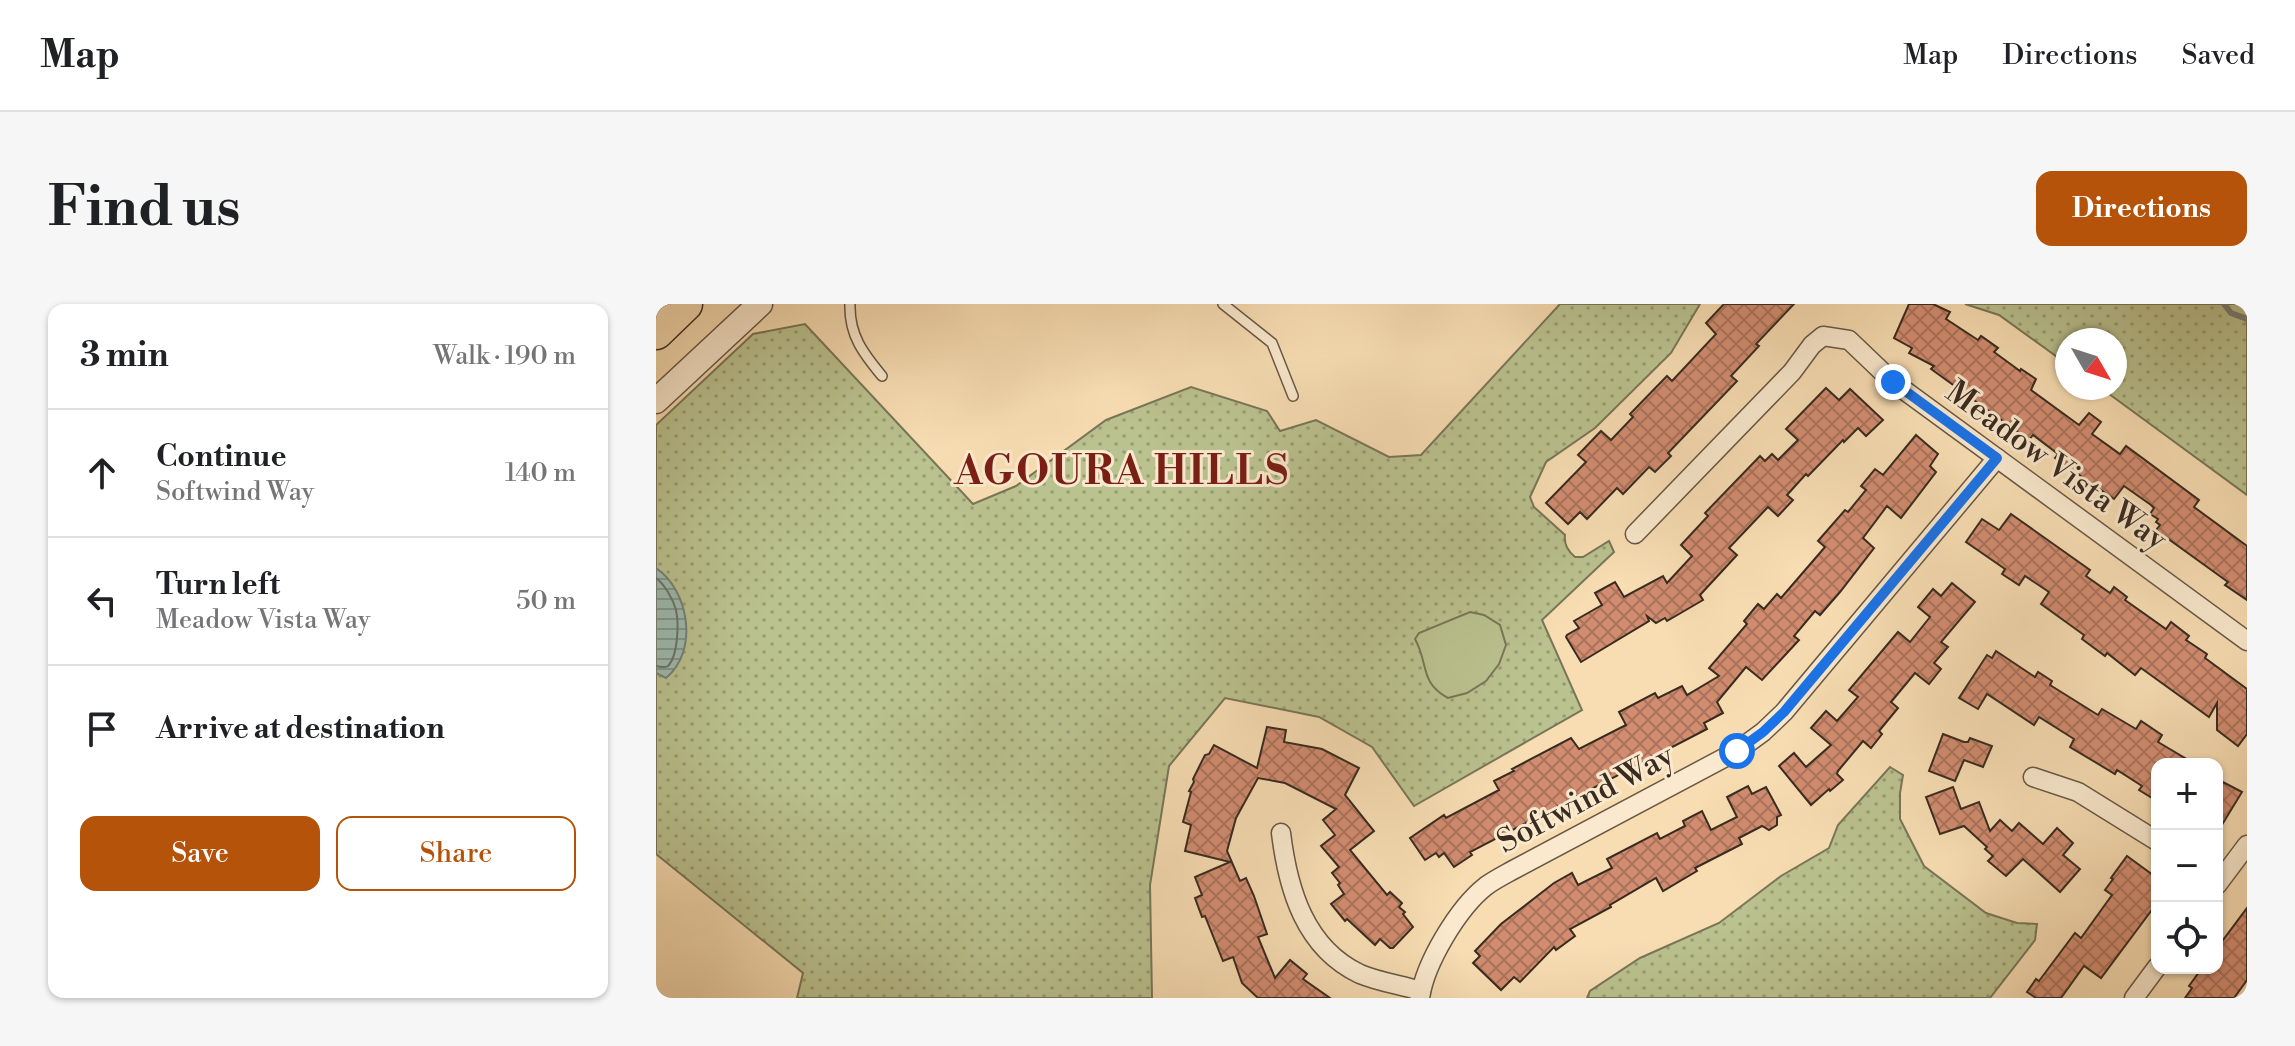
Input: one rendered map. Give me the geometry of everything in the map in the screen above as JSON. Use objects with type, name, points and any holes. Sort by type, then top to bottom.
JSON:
[{"type":"highway","points":[[656,332],[685,304]]},
{"type":"street","points":[[656,401],[760,304]]},
{"type":"street","name":"Meadow Vista Way","points":[[1635,534],[1792,372],[1812,345],[1823,336],[1834,337],[1849,340],[1893,382],[2247,641]]},
{"type":"street","name":"Softwind Way","points":[[1420,994],[1446,934],[1484,888],[1737,751],[1773,722],[1997,458]]},
{"type":"street","points":[[2033,777],[2078,792],[2151,837]]},
{"type":"street","points":[[1281,833],[1294,898],[1311,933],[1339,962],[1351,969],[1420,994]]},
{"type":"street","points":[[2223,875],[2247,845]]},
{"type":"street","points":[[2134,998],[2152,974]]},
{"type":"lane","points":[[850,304],[852,332],[859,347],[882,376]]},
{"type":"lane","points":[[1223,304],[1272,343],[1293,396]]},
{"type":"green space","points":[[1560,304],[1700,304],[1671,353],[1595,428],[1546,462],[1530,497],[1534,507],[1565,535],[1567,548],[1575,557],[1583,557],[1609,541],[1614,552],[1542,620],[1582,710],[1414,806],[1372,747],[1319,717],[1225,698],[1169,766],[1150,885],[1152,998],[797,998],[803,973],[656,854],[656,425],[753,334],[805,324],[973,504],[1016,486],[1106,420],[1191,387],[1267,411],[1280,431],[1316,420],[1389,457],[1421,455]]},
{"type":"green space","points":[[1965,304],[2247,304],[2247,495],[2117,400],[2127,400],[2127,328],[2055,328],[2055,355],[1999,315]]},
{"type":"green space","points":[[1470,612],[1484,615],[1500,625],[1506,645],[1499,664],[1486,681],[1467,693],[1448,698],[1429,679],[1415,639],[1419,633]]},
{"type":"green space","points":[[1890,767],[1903,775],[1900,819],[1924,866],[1986,913],[2017,923],[2037,924],[2035,940],[1990,998],[1587,998],[1590,991],[1640,958],[1719,923],[1781,876],[1829,848],[1838,825]]},
{"type":"water","points":[[656,568],[676,591],[686,621],[683,653],[666,678],[656,673]]},
{"type":"building","points":[[1724,304],[1794,304],[1731,376],[1737,381],[1668,453],[1671,456],[1655,472],[1649,467],[1623,494],[1617,488],[1587,519],[1580,512],[1568,524],[1546,503],[1586,462],[1578,455],[1601,431],[1611,440],[1633,417],[1630,414],[1667,376],[1672,381],[1716,334],[1706,323]]},
{"type":"building","points":[[1909,304],[1933,304],[1950,312],[1946,319],[1978,340],[1981,336],[1998,348],[1994,352],[2036,379],[2031,390],[2079,425],[2089,413],[2101,422],[2092,434],[2120,454],[2126,446],[2199,500],[2194,507],[2247,546],[2247,600],[2225,585],[2228,582],[2156,530],[2160,525],[2156,522],[2158,519],[2150,514],[2154,508],[2151,505],[2124,486],[2114,499],[2055,458],[2058,454],[2033,435],[2029,440],[1931,369],[1934,366],[1909,353],[1912,348],[1894,338]]},
{"type":"building","points":[[1826,388],[1839,400],[1850,389],[1883,420],[1866,436],[1858,428],[1843,440],[1787,495],[1793,500],[1778,516],[1768,507],[1729,548],[1737,555],[1700,595],[1703,600],[1667,621],[1665,618],[1656,623],[1647,616],[1649,621],[1581,662],[1566,637],[1579,628],[1574,621],[1602,605],[1595,593],[1615,582],[1624,597],[1663,576],[1667,583],[1692,556],[1681,545],[1708,516],[1705,513],[1760,456],[1765,461],[1772,454],[1778,460],[1798,440],[1786,429]]},
{"type":"building","points":[[1916,435],[1938,454],[1930,466],[1936,472],[1901,518],[1887,506],[1863,538],[1874,548],[1840,592],[1820,615],[1815,611],[1794,636],[1799,640],[1762,680],[1746,667],[1717,702],[1723,713],[1704,723],[1707,729],[1470,852],[1472,855],[1454,867],[1444,853],[1439,857],[1436,853],[1425,860],[1410,838],[1444,815],[1446,818],[1499,790],[1494,781],[1514,771],[1512,769],[1571,738],[1579,749],[1626,725],[1619,712],[1655,693],[1658,698],[1682,686],[1687,695],[1719,676],[1709,668],[1747,624],[1744,621],[1758,604],[1764,609],[1777,594],[1781,598],[1825,547],[1818,541],[1866,490],[1861,486],[1875,469],[1883,475]]},
{"type":"building","points":[[2011,514],[2090,570],[2086,576],[2110,593],[2114,587],[2127,597],[2125,600],[2166,629],[2171,622],[2189,636],[2186,640],[2207,654],[2205,658],[2247,689],[2247,734],[2238,746],[2217,730],[2217,703],[2209,717],[2141,668],[2135,675],[2107,653],[2105,656],[2082,639],[2084,635],[2041,604],[2049,592],[2025,576],[2019,585],[2002,574],[2005,569],[1966,542],[1982,519],[1999,530]]},
{"type":"building","points":[[1952,583],[1975,602],[1941,642],[1948,647],[1934,663],[1941,669],[1929,684],[1915,673],[1891,702],[1898,708],[1879,731],[1882,734],[1871,748],[1863,741],[1838,771],[1843,780],[1811,805],[1779,766],[1794,753],[1806,767],[1831,745],[1811,728],[1826,711],[1837,721],[1858,697],[1849,690],[1898,632],[1910,642],[1930,617],[1918,607],[1933,589],[1941,596]]},
{"type":"building","points":[[1996,651],[2035,677],[2038,672],[2052,681],[2050,685],[2098,715],[2102,709],[2136,729],[2141,721],[2162,735],[2158,742],[2185,758],[2151,758],[2151,797],[2139,790],[2142,786],[2117,770],[2115,774],[2070,747],[2074,739],[2039,717],[2034,725],[1987,694],[1978,709],[1959,698],[1987,655],[1992,658]]},
{"type":"building","points":[[1267,727],[1286,730],[1284,742],[1322,749],[1359,768],[1345,795],[1374,831],[1350,850],[1387,895],[1390,892],[1402,903],[1399,907],[1413,927],[1390,948],[1380,939],[1375,945],[1347,919],[1345,921],[1331,904],[1344,894],[1332,873],[1339,867],[1321,846],[1335,835],[1323,820],[1336,809],[1285,783],[1258,778],[1236,818],[1227,851],[1240,881],[1246,878],[1254,896],[1267,934],[1258,937],[1275,978],[1290,960],[1307,974],[1303,979],[1330,998],[1258,998],[1242,983],[1233,957],[1223,961],[1195,898],[1202,895],[1195,877],[1230,862],[1185,851],[1191,825],[1183,822],[1193,779],[1205,755],[1214,745],[1257,768]]},
{"type":"building","points":[[1943,734],[1964,742],[1970,738],[1992,746],[1983,767],[1964,760],[1955,781],[1929,771]]},
{"type":"building","points":[[2223,782],[2242,792],[2223,823]]},
{"type":"building","points":[[1748,786],[1752,794],[1766,787],[1781,815],[1777,817],[1777,825],[1769,830],[1762,826],[1739,838],[1742,844],[1695,868],[1697,871],[1663,891],[1656,878],[1570,929],[1575,936],[1556,950],[1554,947],[1520,982],[1514,977],[1501,990],[1473,963],[1480,956],[1475,951],[1501,924],[1554,883],[1572,873],[1578,885],[1612,868],[1607,859],[1657,833],[1660,839],[1685,826],[1683,821],[1702,811],[1711,830],[1737,817],[1727,797]]},
{"type":"building","points":[[1953,787],[1961,809],[1979,802],[1990,831],[2000,820],[2012,831],[2019,823],[2043,844],[2057,828],[2073,843],[2063,855],[2080,869],[2060,892],[2023,859],[2006,876],[1988,861],[1993,856],[1985,849],[1987,847],[1964,826],[1940,834],[1926,797]]},
{"type":"building","points":[[2127,856],[2151,874],[2151,911],[2101,978],[2084,966],[2061,998],[2036,998],[2027,992],[2075,933],[2081,938],[2112,895],[2105,890]]},
{"type":"building","points":[[2247,908],[2247,980],[2234,998],[2185,998],[2198,974],[2223,974],[2223,940]]},
{"type":"waterway","points":[[2224,304],[2231,313],[2247,319]]},
{"type":"district","name":"AGOURA HILLS","points":[[1122,470]]},
{"type":"route","points":[[1737,751],[1784,712],[1997,458],[1893,382]]}]
